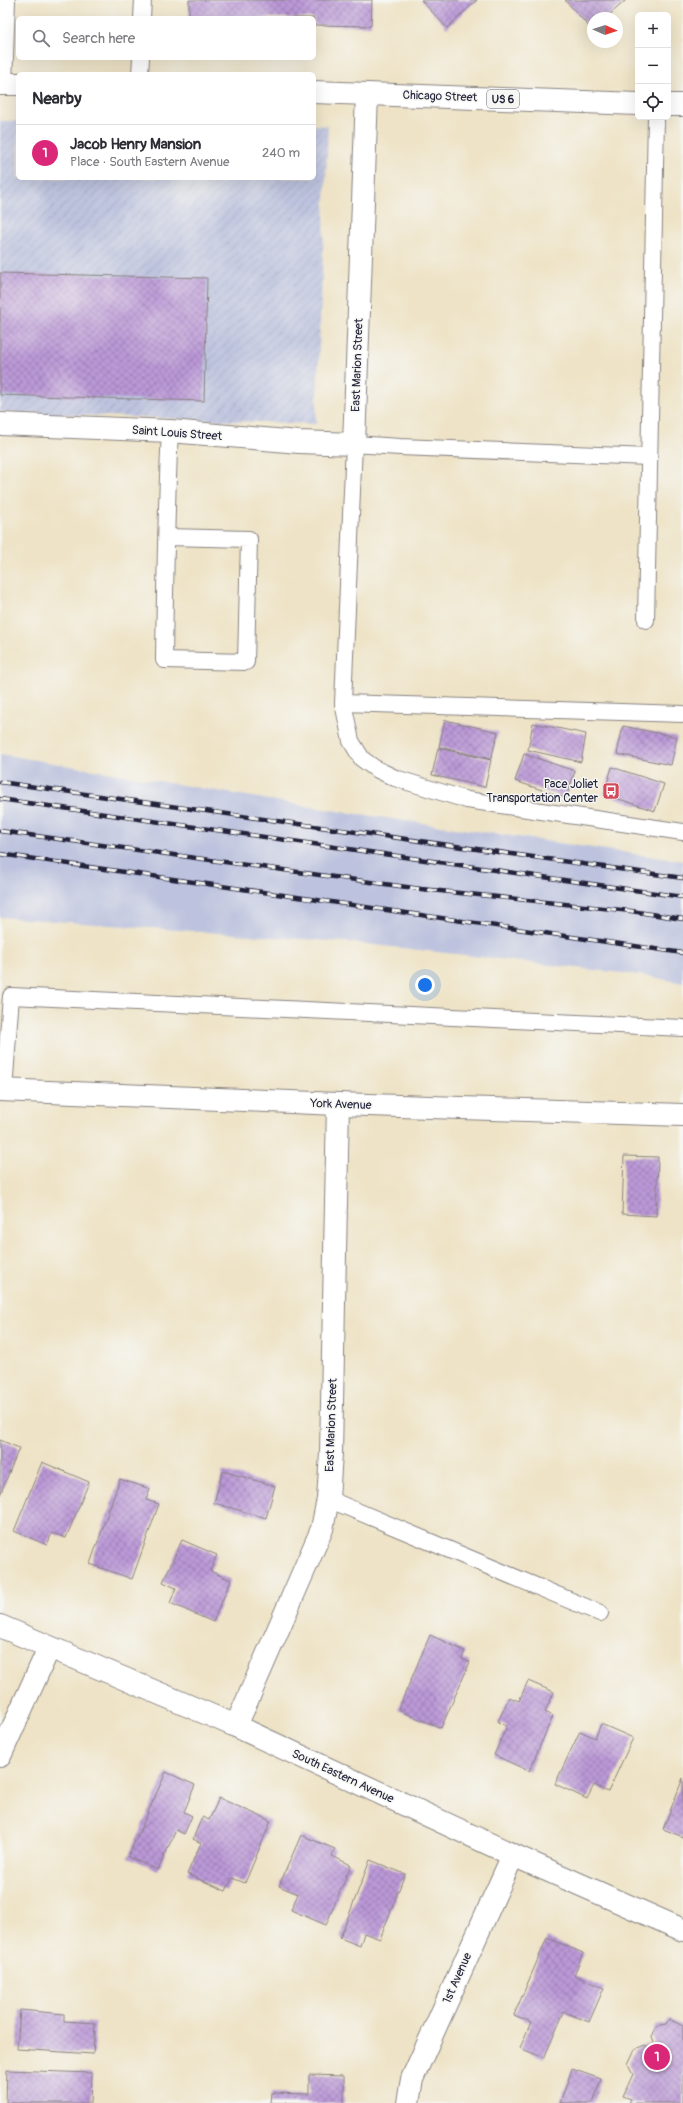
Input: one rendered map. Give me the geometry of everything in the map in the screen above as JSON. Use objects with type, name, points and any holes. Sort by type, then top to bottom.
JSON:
[{"type":"street","name":"Chicago Street","points":[[316,92],[635,104]]},
{"type":"street","name":"East Marion Street","points":[[354,444],[368,94]]},
{"type":"street","points":[[671,105],[683,105]]},
{"type":"street","name":"Saint Louis Street","points":[[0,424],[170,431],[298,442],[354,444]]},
{"type":"street","name":"York Avenue","points":[[2,1090],[338,1104],[683,1115]]},
{"type":"street","name":"East Marion Street","points":[[236,1726],[322,1529],[328,1499],[331,1453],[338,1104]]},
{"type":"street","name":"South Eastern Avenue","points":[[0,1626],[236,1726],[513,1855],[683,1930]]},
{"type":"street","points":[[0,1756],[49,1648]]},
{"type":"street","name":"1st Avenue","points":[[408,2103],[412,2079],[513,1855]]},
{"type":"lane","points":[[7,0],[7,84]]},
{"type":"lane","points":[[142,16],[143,0]]},
{"type":"lane","points":[[140,72],[141,60]]},
{"type":"lane","points":[[646,620],[656,120]]},
{"type":"lane","points":[[167,537],[249,539],[246,662],[164,660],[167,537],[170,431]]},
{"type":"lane","points":[[354,444],[649,457]]},
{"type":"lane","name":"East Marion Street","points":[[354,444],[343,703],[351,741],[362,759],[376,769],[395,778],[467,800],[683,832]]},
{"type":"lane","points":[[343,703],[683,714]]},
{"type":"lane","points":[[2,1090],[11,996],[683,1028]]},
{"type":"lane","points":[[328,1499],[600,1613]]},
{"type":"shaded area","points":[[0,121],[16,121],[16,180],[316,180],[316,125],[328,126],[316,424],[0,412]]},
{"type":"shaded area","points":[[0,754],[317,808],[683,861],[683,983],[648,976],[357,943],[0,917]]},
{"type":"building","points":[[189,0],[372,0],[371,26],[316,25],[316,16],[189,16]]},
{"type":"building","points":[[421,0],[477,0],[447,28]]},
{"type":"building","points":[[565,0],[626,0],[613,12],[587,12],[587,24]]},
{"type":"building","points":[[0,273],[207,278],[204,401],[0,395]]},
{"type":"building","points":[[445,720],[498,732],[491,759],[439,747]]},
{"type":"building","points":[[533,723],[586,734],[581,762],[528,750]]},
{"type":"building","points":[[623,726],[677,737],[671,765],[617,754]]},
{"type":"building","points":[[438,748],[491,760],[485,787],[432,775]]},
{"type":"building","points":[[524,754],[575,771],[566,798],[515,781]]},
{"type":"building","points":[[612,767],[664,784],[655,811],[604,794]]},
{"type":"building","points":[[624,1156],[658,1157],[656,1216],[622,1214]]},
{"type":"building","points":[[0,1440],[19,1448],[0,1495]]},
{"type":"building","points":[[42,1462],[89,1482],[66,1538],[52,1533],[47,1545],[14,1531]]},
{"type":"building","points":[[223,1471],[275,1486],[266,1518],[214,1503]]},
{"type":"building","points":[[120,1479],[150,1489],[146,1500],[159,1504],[132,1579],[90,1564]]},
{"type":"building","points":[[182,1540],[217,1555],[210,1571],[231,1580],[213,1622],[170,1603],[176,1588],[163,1582]]},
{"type":"building","points":[[430,1635],[465,1651],[462,1659],[470,1662],[441,1728],[398,1710]]},
{"type":"building","points":[[528,1681],[554,1692],[545,1712],[553,1716],[529,1771],[494,1755],[507,1726],[498,1722],[509,1697],[519,1701]]},
{"type":"building","points":[[601,1724],[633,1738],[608,1792],[594,1785],[587,1799],[555,1784],[580,1731],[595,1738]]},
{"type":"building","points":[[166,1772],[195,1785],[184,1812],[192,1816],[184,1834],[176,1830],[158,1870],[128,1857]]},
{"type":"building","points":[[683,1778],[683,1837],[663,1829]]},
{"type":"building","points":[[219,1798],[271,1821],[245,1883],[232,1878],[226,1891],[187,1874],[201,1843],[193,1839],[202,1817],[209,1820]]},
{"type":"building","points":[[301,1835],[335,1849],[332,1856],[351,1865],[326,1925],[291,1910],[298,1894],[279,1886]]},
{"type":"building","points":[[370,1860],[405,1874],[380,1939],[364,1933],[360,1946],[340,1938]]},
{"type":"building","points":[[547,1938],[583,1953],[574,1975],[604,1988],[589,2022],[564,2012],[544,2058],[520,2048],[531,2022],[514,2015]]},
{"type":"building","points":[[20,2010],[64,2014],[64,2021],[95,2023],[93,2054],[17,2049]]},
{"type":"building","points":[[669,2019],[683,2026],[683,2103],[629,2103],[631,2099],[623,2096],[633,2074],[628,2064],[635,2049],[645,2045],[653,2050],[655,2046],[652,2037],[656,2026],[666,2024]]},
{"type":"building","points":[[572,2069],[601,2079],[593,2103],[560,2103]]},
{"type":"building","points":[[7,2070],[92,2073],[91,2103],[6,2103]]},
{"type":"building","points":[[309,2075],[344,2076],[344,2103],[270,2103],[271,2093],[309,2094]]},
{"type":"railway","points":[[0,782],[683,878]]},
{"type":"railway","points":[[0,799],[683,897]]},
{"type":"railway","points":[[0,831],[421,889],[631,911],[683,919]]},
{"type":"railway","points":[[0,854],[683,953]]},
{"type":"place","name":"Pace Joliet Transportation Center","points":[[611,791]]},
{"type":"place","name":"Jacob Henry Mansion","points":[[657,2057]]}]
